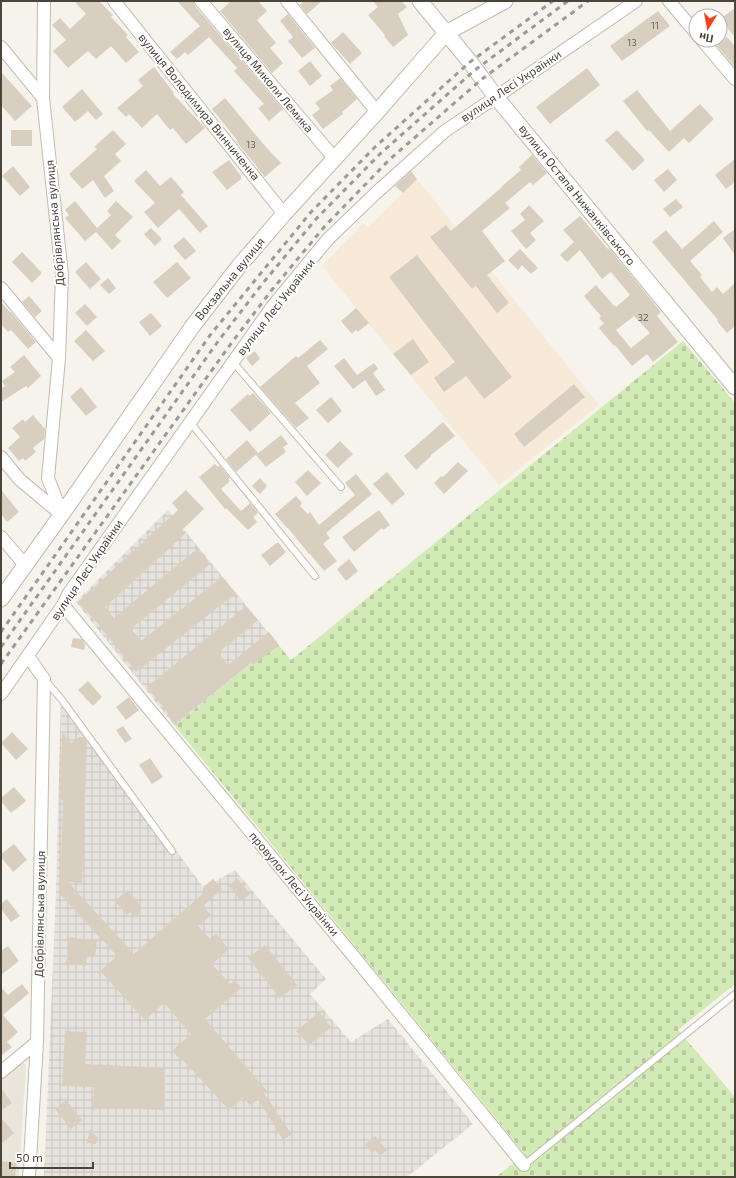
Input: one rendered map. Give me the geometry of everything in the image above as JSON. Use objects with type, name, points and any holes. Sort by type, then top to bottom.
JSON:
[{"type":"street","name":"Добрівлянська вулиця","points":[[44,1],[43,98],[62,275],[59,358],[48,478],[62,514]]},
{"type":"street","name":"вулиця Володимира Винниченка","points":[[114,1],[284,214]]},
{"type":"street","name":"вулиця Миколи Лемика","points":[[201,1],[335,159]]},
{"type":"street","points":[[287,1],[377,112]]},
{"type":"street","name":"вулиця Остапа Нижанківського","points":[[420,1],[496,97],[735,387]]},
{"type":"street","name":"Вокзальна вулиця","points":[[1,599],[192,327],[239,266],[446,33],[505,1]]},
{"type":"street","name":"вулиця Лесі Українки","points":[[1,694],[63,605],[69,593],[272,307],[328,239],[377,192],[445,131],[636,1]]},
{"type":"street","points":[[669,1],[688,24]]},
{"type":"street","points":[[1,47],[43,98]]},
{"type":"street","points":[[709,48],[735,79]]},
{"type":"street","points":[[1,288],[59,358]]},
{"type":"street","points":[[1,457],[20,480],[62,514]]},
{"type":"street","points":[[1,537],[25,565]]},
{"type":"street","name":"провулок Лесі Українки","points":[[63,605],[524,1165]]},
{"type":"street","points":[[28,656],[44,679]]},
{"type":"street","name":"Добрівлянська вулиця","points":[[29,1177],[38,1042],[44,679]]},
{"type":"street","points":[[1,1072],[38,1042]]},
{"type":"lane","points":[[234,362],[341,487]]},
{"type":"lane","points":[[190,422],[315,576]]},
{"type":"lane","points":[[44,679],[62,700],[172,851]]},
{"type":"lane","points":[[524,1165],[735,994]]},
{"type":"shaded area","points":[[417,179],[599,405],[499,485],[322,266],[363,223],[368,227]]},
{"type":"shaded area","points":[[168,510],[276,642],[175,726],[76,602]]},
{"type":"shaded area","points":[[61,696],[204,888],[235,870],[326,979],[310,994],[351,1042],[388,1019],[473,1124],[407,1177],[44,1177],[56,892]]},
{"type":"shaded area","points":[[22,1063],[26,1065],[19,1177],[1,1177],[1,1080]]},
{"type":"green space","points":[[683,341],[735,403],[735,984],[678,1030],[735,1097],[735,1177],[496,1177],[525,1154],[175,726],[276,642],[291,660]]},
{"type":"building","points":[[74,1],[99,1],[113,15],[111,17],[128,35],[126,37],[139,52],[126,63],[111,46],[96,59],[88,51],[68,68],[53,51],[66,40],[52,25],[60,18],[70,29],[86,14]]},
{"type":"building","points":[[177,1],[194,1],[195,6],[283,109],[269,121],[258,108],[264,104],[234,71],[237,68],[209,37],[188,55],[185,52],[177,59],[170,52],[200,26]]},
{"type":"building","points":[[231,1],[258,1],[267,11],[257,20],[276,43],[270,48],[283,63],[272,73],[220,11]]},
{"type":"building","points":[[304,1],[322,1],[307,14],[300,5]]},
{"type":"building","points":[[373,1],[401,1],[407,7],[398,14],[408,35],[393,47],[368,15],[378,7]]},
{"type":"building","points":[[735,8],[735,37],[728,29],[728,13]]},
{"type":"building","points":[[658,11],[670,26],[622,61],[610,46]]},
{"type":"building","points":[[288,14],[315,48],[302,58],[288,41],[293,37],[280,21]]},
{"type":"building","points":[[343,32],[362,53],[350,64],[331,43]]},
{"type":"building","points":[[728,38],[735,46],[735,67],[719,48],[728,48]]},
{"type":"building","points":[[310,61],[322,76],[310,86],[298,71]]},
{"type":"building","points":[[154,67],[174,93],[173,94],[205,128],[186,144],[173,128],[170,130],[157,114],[142,128],[129,114],[126,117],[117,108],[143,86],[138,80]]},
{"type":"building","points":[[587,68],[600,85],[550,124],[536,107]]},
{"type":"building","points":[[1,72],[32,106],[15,121],[1,105]]},
{"type":"building","points":[[340,78],[357,99],[342,112],[343,114],[323,129],[312,115],[320,109],[315,103],[333,90],[330,86]]},
{"type":"building","points":[[82,89],[103,114],[96,120],[88,111],[75,122],[62,107]]},
{"type":"building","points":[[637,90],[670,131],[700,104],[714,119],[689,143],[684,138],[669,152],[649,130],[647,131],[623,101]]},
{"type":"building","points":[[225,98],[281,163],[265,177],[212,109]]},
{"type":"building","points":[[11,130],[32,130],[32,146],[11,146]]},
{"type":"building","points":[[113,130],[126,144],[115,154],[121,161],[104,176],[114,191],[105,198],[93,180],[82,189],[69,174],[97,149],[94,147]]},
{"type":"building","points":[[617,130],[645,160],[633,171],[605,140]]},
{"type":"building","points":[[532,155],[547,173],[533,185],[530,182],[505,203],[510,208],[482,231],[505,261],[487,275],[509,303],[497,313],[476,286],[472,289],[430,237],[446,225],[451,231],[521,170],[519,167]]},
{"type":"building","points":[[735,159],[735,182],[726,189],[715,175]]},
{"type":"building","points":[[229,160],[241,176],[241,179],[227,190],[212,172]]},
{"type":"building","points":[[13,166],[30,187],[20,196],[2,176]]},
{"type":"building","points":[[668,169],[677,180],[664,192],[654,180]]},
{"type":"building","points":[[146,170],[160,186],[171,177],[184,192],[181,195],[208,226],[200,233],[179,209],[158,228],[144,212],[155,203],[134,181]]},
{"type":"building","points":[[411,171],[417,179],[403,193],[395,186]]},
{"type":"building","points":[[676,199],[683,207],[670,217],[663,209]]},
{"type":"building","points":[[75,201],[97,228],[111,215],[107,211],[116,201],[133,217],[115,235],[121,241],[112,250],[96,232],[85,241],[65,218],[69,215],[65,210]]},
{"type":"building","points":[[529,205],[544,221],[530,233],[536,240],[526,249],[511,231],[525,220],[520,214]]},
{"type":"building","points":[[580,216],[608,249],[609,248],[661,312],[657,316],[678,342],[653,362],[647,354],[632,366],[599,328],[604,323],[599,318],[601,316],[584,296],[596,285],[616,307],[630,295],[611,272],[602,279],[580,250],[567,262],[560,255],[574,242],[563,230]],"holes":[[[634,316],[650,333],[631,348],[616,330]]]},
{"type":"building","points":[[714,221],[723,232],[690,261],[702,275],[700,277],[712,292],[717,287],[723,294],[735,283],[735,326],[727,333],[717,321],[718,320],[652,242],[666,230],[682,249]]},
{"type":"building","points":[[151,228],[162,239],[155,246],[144,234]]},
{"type":"building","points":[[735,229],[735,255],[723,238]]},
{"type":"building","points":[[184,237],[196,251],[185,260],[173,246]]},
{"type":"building","points":[[520,249],[538,268],[531,274],[522,265],[518,270],[508,260]]},
{"type":"building","points":[[22,252],[42,273],[32,283],[12,262]]},
{"type":"building","points":[[417,255],[512,377],[484,399],[466,376],[444,392],[434,378],[455,362],[389,277]]},
{"type":"building","points":[[86,262],[101,279],[90,289],[75,272]]},
{"type":"building","points":[[177,262],[191,278],[167,298],[153,282]]},
{"type":"building","points":[[108,278],[116,288],[109,294],[100,285]]},
{"type":"building","points":[[29,296],[42,311],[35,317],[22,302]]},
{"type":"building","points":[[1,302],[36,342],[28,349],[11,330],[8,332],[1,324]]},
{"type":"building","points":[[85,304],[97,317],[87,326],[75,313]]},
{"type":"building","points":[[356,308],[369,323],[358,332],[356,330],[352,334],[341,321]]},
{"type":"building","points":[[151,313],[162,326],[150,336],[139,322]]},
{"type":"building","points":[[86,330],[105,351],[93,361],[74,341]]},
{"type":"building","points":[[413,339],[429,362],[411,375],[393,354]]},
{"type":"building","points":[[320,340],[328,349],[307,366],[320,383],[295,403],[309,418],[296,428],[260,387],[296,356],[298,358]]},
{"type":"building","points":[[255,351],[260,359],[252,366],[246,358]]},
{"type":"building","points":[[24,355],[41,376],[28,388],[26,386],[1,402],[1,389],[5,386],[2,381],[15,372],[10,367]]},
{"type":"building","points":[[344,358],[357,375],[374,363],[378,369],[373,373],[385,390],[376,396],[365,380],[353,389],[334,366]]},
{"type":"building","points":[[574,384],[585,397],[524,447],[514,434]]},
{"type":"building","points":[[81,387],[97,407],[86,416],[70,397]]},
{"type":"building","points":[[253,393],[271,413],[250,432],[230,410],[248,394],[249,396]]},
{"type":"building","points":[[331,397],[342,411],[328,423],[316,410]]},
{"type":"building","points":[[33,415],[45,429],[44,439],[33,448],[36,452],[25,461],[23,458],[19,461],[8,448],[20,437],[12,428],[23,419],[25,422]]},
{"type":"building","points":[[443,422],[455,436],[431,455],[416,470],[404,456]]},
{"type":"building","points":[[281,435],[288,444],[283,447],[286,452],[266,467],[256,455]]},
{"type":"building","points":[[247,440],[258,453],[236,472],[226,459]]},
{"type":"building","points":[[340,441],[353,454],[338,468],[325,455]]},
{"type":"building","points":[[458,462],[468,471],[444,494],[434,483],[441,476],[443,477]]},
{"type":"building","points":[[215,464],[218,467],[219,465],[230,478],[228,479],[230,481],[221,489],[241,511],[250,503],[258,513],[253,517],[257,522],[248,530],[226,508],[225,509],[199,477]]},
{"type":"building","points":[[308,470],[321,483],[307,496],[295,482]]},
{"type":"building","points":[[387,472],[405,494],[392,505],[373,484]]},
{"type":"building","points":[[356,474],[372,494],[326,533],[330,538],[323,544],[337,561],[324,571],[275,514],[296,496],[302,503],[300,506],[308,514],[310,512],[319,525],[355,495],[345,483]]},
{"type":"building","points":[[260,478],[267,486],[260,494],[252,486]]},
{"type":"building","points":[[1,490],[19,512],[7,522],[1,514]]},
{"type":"building","points":[[186,490],[204,509],[182,530],[185,534],[105,607],[114,618],[198,548],[210,564],[131,629],[141,641],[222,577],[236,593],[136,672],[102,628],[78,602],[178,510],[172,503]]},
{"type":"building","points":[[379,510],[390,525],[383,530],[382,528],[354,552],[342,537]]},
{"type":"building","points":[[278,542],[286,552],[270,566],[261,555]]},
{"type":"building","points":[[349,559],[358,571],[346,581],[337,569]]},
{"type":"building","points":[[246,606],[258,620],[218,653],[228,665],[269,632],[279,645],[253,665],[251,663],[175,724],[147,687]]},
{"type":"building","points":[[73,638],[82,639],[85,644],[84,650],[71,647]]},
{"type":"building","points":[[88,681],[102,697],[93,706],[78,690]]},
{"type":"building","points":[[129,697],[139,710],[126,720],[116,707]]},
{"type":"building","points":[[123,726],[132,739],[125,743],[116,730]]},
{"type":"building","points":[[12,732],[28,749],[16,760],[1,743]]},
{"type":"building","points":[[62,732],[71,743],[79,737],[83,737],[87,742],[82,883],[68,882],[134,954],[206,891],[203,887],[213,879],[222,889],[203,906],[211,915],[198,926],[210,939],[216,934],[229,949],[212,964],[230,984],[235,980],[241,988],[205,1019],[267,1091],[264,1093],[292,1134],[283,1140],[258,1099],[250,1105],[243,1097],[229,1110],[182,1059],[181,1060],[172,1051],[191,1034],[164,1003],[145,1020],[100,971],[117,956],[60,894],[63,800],[60,800]]},
{"type":"building","points":[[150,758],[163,777],[152,784],[139,765]]},
{"type":"building","points":[[14,787],[26,801],[11,813],[1,801],[1,798]]},
{"type":"building","points":[[14,844],[27,860],[13,872],[1,857],[1,854]]},
{"type":"building","points":[[237,878],[250,894],[241,901],[229,886]]},
{"type":"building","points":[[127,890],[140,905],[138,907],[141,912],[135,918],[130,912],[127,915],[115,901]]},
{"type":"building","points":[[7,899],[20,916],[11,922],[1,909],[1,904]]},
{"type":"building","points":[[70,937],[97,941],[95,956],[87,955],[86,966],[66,963]]},
{"type":"building","points":[[265,945],[297,985],[280,998],[248,958]]},
{"type":"building","points":[[8,946],[19,961],[1,975],[1,951]]},
{"type":"building","points":[[22,984],[29,993],[3,1015],[18,1032],[7,1042],[12,1047],[1,1056],[1,987],[8,995]]},
{"type":"building","points":[[319,1012],[331,1027],[309,1045],[296,1031]]},
{"type":"building","points":[[65,1031],[87,1032],[85,1064],[165,1068],[164,1110],[97,1107],[93,1111],[94,1087],[62,1086]]},
{"type":"building","points":[[1,1088],[12,1103],[1,1111]]},
{"type":"building","points":[[66,1100],[82,1120],[71,1129],[55,1109]]},
{"type":"building","points":[[1,1118],[14,1133],[1,1144]]},
{"type":"building","points":[[90,1129],[98,1138],[96,1144],[87,1143]]},
{"type":"building","points":[[375,1136],[387,1150],[380,1156],[375,1150],[372,1153],[365,1145]]},
{"type":"building","points":[[1,1161],[17,1163],[15,1177],[1,1177]]},
{"type":"railway","points":[[1,632],[211,334],[311,212],[375,147],[470,62],[553,1]]},
{"type":"railway","points":[[1,647],[219,340],[263,283],[316,219],[381,153],[475,70],[568,1]]},
{"type":"railway","points":[[1,664],[230,345],[271,291],[325,226],[389,160],[482,79],[588,1]]}]
